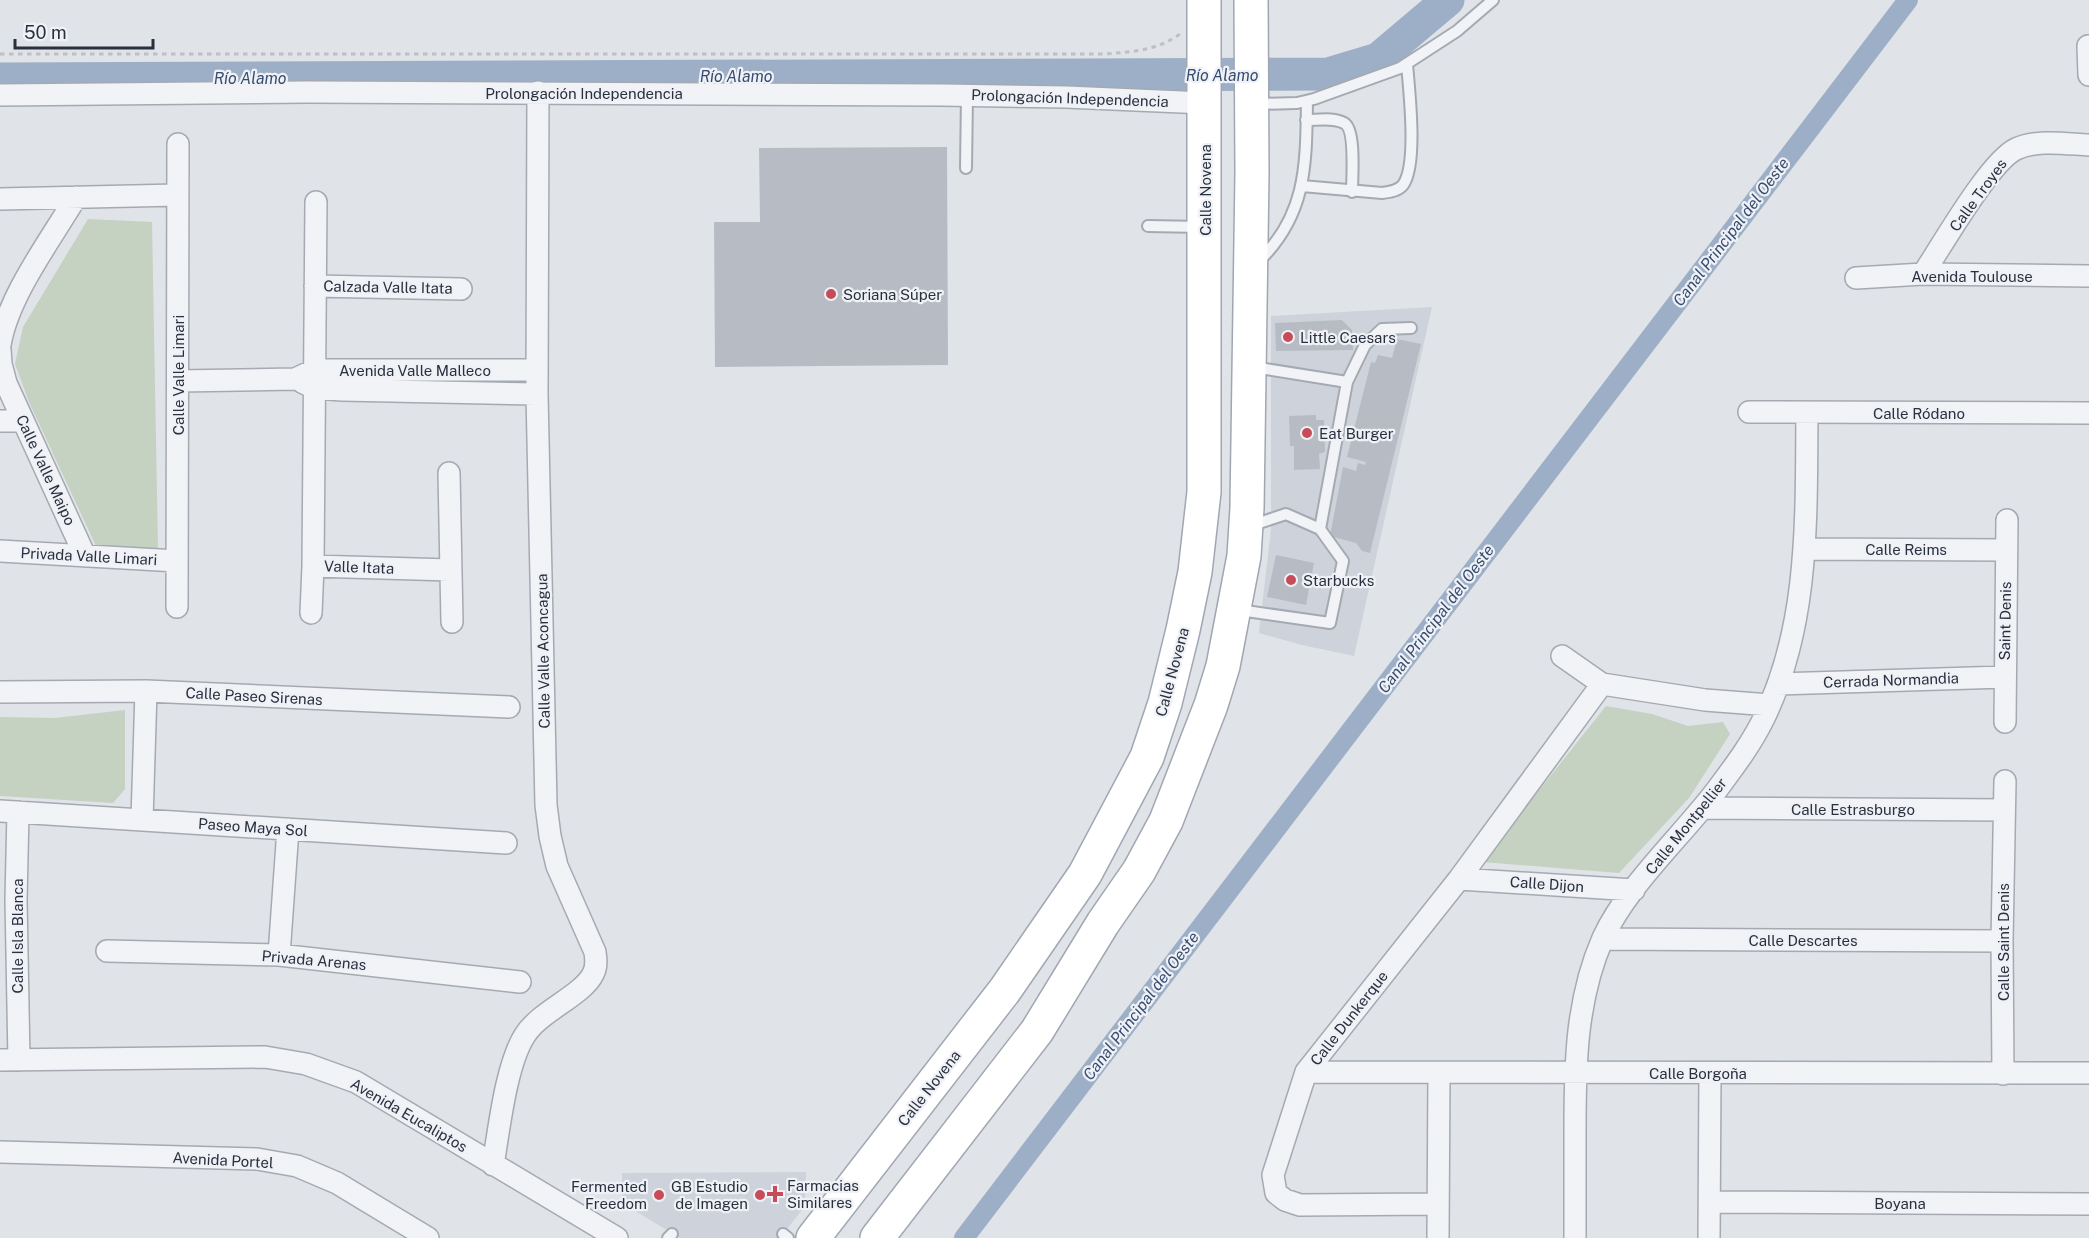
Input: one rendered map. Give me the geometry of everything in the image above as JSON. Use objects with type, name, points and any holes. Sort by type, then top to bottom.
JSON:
[{"type":"main road","points":[[885,1233],[1037,1031],[1103,923],[1139,871],[1166,821],[1211,705],[1223,666],[1244,556],[1246,527],[1252,173],[1251,0]]},
{"type":"main road","name":"Calle Novena","points":[[795,1237],[1005,990],[1085,873],[1147,757],[1166,703],[1195,572],[1204,492],[1204,19]]},
{"type":"main road","points":[[1204,99],[1227,122],[1252,173]]},
{"type":"main road","points":[[1204,492],[1216,518],[1220,540],[1217,572],[1191,695],[1194,700],[1211,705]]},
{"type":"main road","points":[[1103,923],[1107,897],[1150,820],[1184,736],[1185,720],[1179,709],[1166,703]]},
{"type":"street","points":[[2088,46],[2089,75]]},
{"type":"street","name":"Prolongación Independencia","points":[[0,95],[538,92],[1204,99]]},
{"type":"street","name":"Calle Valle Aconcagua","points":[[493,1164],[514,1059],[525,1034],[547,1012],[587,983],[594,973],[596,962],[595,952],[557,867],[546,804],[537,394],[538,92]]},
{"type":"street","name":"Calle Valle Limari","points":[[177,607],[178,144]]},
{"type":"street","name":"Calle Troyes","points":[[1923,274],[1990,175],[2015,149],[2030,145],[2089,145]]},
{"type":"street","points":[[0,199],[177,195]]},
{"type":"street","name":"Calle Valle Maipo","points":[[76,198],[11,305],[3,327],[0,347],[1,364],[6,382],[85,556]]},
{"type":"street","name":"Calzada Valle Itata","points":[[308,379],[315,286],[316,202]]},
{"type":"street","name":"Avenida Toulouse","points":[[1856,278],[1923,274],[2089,276]]},
{"type":"street","name":"Calzada Valle Itata","points":[[315,286],[461,289]]},
{"type":"street","name":"Avenida Valle Malleco","points":[[178,381],[308,379],[537,370]]},
{"type":"street","name":"Avenida Valle Malleco","points":[[308,379],[537,394]]},
{"type":"street","name":"Valle Itata","points":[[308,379],[313,566],[450,570]]},
{"type":"street","name":"Calle Ródano","points":[[1749,412],[2089,413]]},
{"type":"street","name":"Calle Montpellier","points":[[1575,1238],[1575,1073],[1578,1028],[1586,989],[1603,939],[1634,890],[1703,808],[1742,757],[1770,705],[1796,617],[1805,549],[1807,413]]},
{"type":"street","points":[[0,421],[23,421]]},
{"type":"street","points":[[449,473],[452,622]]},
{"type":"street","name":"Saint Denis","points":[[2005,722],[2007,520]]},
{"type":"street","name":"Calle Reims","points":[[1805,549],[2006,550]]},
{"type":"street","name":"Privada Valle Limari","points":[[0,551],[177,561]]},
{"type":"street","points":[[311,613],[313,566]]},
{"type":"street","points":[[1562,656],[1602,684],[1662,695],[1770,705]]},
{"type":"street","name":"Cerrada Normandia","points":[[1778,684],[2004,676]]},
{"type":"street","name":"Calle Dunkerque","points":[[1438,1204],[1300,1204],[1285,1200],[1276,1193],[1273,1175],[1306,1072],[1460,879],[1602,684]]},
{"type":"street","points":[[142,820],[146,691]]},
{"type":"street","name":"Calle Paseo Sirenas","points":[[0,692],[146,691],[508,707]]},
{"type":"street","name":"Calle Saint Denis","points":[[2003,1074],[2002,941],[2005,781]]},
{"type":"street","name":"Calle Estrasburgo","points":[[1703,808],[2004,810]]},
{"type":"street","name":"Paseo Maya Sol","points":[[9,811],[506,843]]},
{"type":"street","name":"Calle Isla Blanca","points":[[9,811],[9,1060]]},
{"type":"street","points":[[279,955],[288,829]]},
{"type":"street","name":"Calle Dijon","points":[[1460,879],[1634,890]]},
{"type":"street","name":"Calle Descartes","points":[[1603,939],[2002,941]]},
{"type":"street","name":"Privada Arenas","points":[[107,951],[279,955],[520,982]]},
{"type":"street","name":"Avenida Eucaliptos","points":[[9,1060],[265,1057],[306,1064],[356,1082],[617,1238]]},
{"type":"street","name":"Calle Borgoña","points":[[1306,1072],[2089,1073]]},
{"type":"street","points":[[1438,1236],[1439,1073]]},
{"type":"street","points":[[1709,1238],[1710,1073]]},
{"type":"street","name":"Avenida Portel","points":[[0,1152],[257,1159],[297,1166],[338,1184],[428,1238]]},
{"type":"street","name":"Boyana","points":[[1711,1202],[2089,1204]]},
{"type":"lane","points":[[1252,99],[1306,101],[1377,78],[1407,64],[1457,31],[1493,0]]},
{"type":"lane","points":[[1302,186],[1352,192],[1392,192],[1403,184],[1407,176],[1411,147],[1407,64]]},
{"type":"lane","points":[[966,168],[967,95]]},
{"type":"lane","points":[[1251,269],[1272,249],[1296,207],[1302,186],[1306,101]]},
{"type":"lane","points":[[1306,120],[1347,124],[1352,142],[1352,192]]},
{"type":"lane","points":[[1148,226],[1204,227]]},
{"type":"lane","points":[[1320,529],[1347,382],[1365,345],[1382,329],[1411,328]]},
{"type":"lane","points":[[1250,367],[1347,382]]},
{"type":"lane","points":[[1235,609],[1330,622],[1343,561],[1320,529],[1286,514],[1246,527]]},
{"type":"path","points":[[0,54],[1103,54],[1160,46],[1204,19]]},
{"type":"shaded area","points":[[1432,307],[1354,656],[1259,633],[1271,529],[1271,316]]},
{"type":"shaded area","points":[[806,1172],[805,1206],[780,1238],[680,1238],[637,1212],[622,1199],[622,1173]]},
{"type":"green space","points":[[88,219],[152,222],[158,549],[96,546],[29,402],[15,364],[23,327]]},
{"type":"green space","points":[[1606,706],[1652,714],[1688,726],[1723,722],[1730,734],[1689,798],[1619,873],[1482,862]]},
{"type":"green space","points":[[125,710],[125,789],[113,803],[0,796],[0,717],[55,718]]},
{"type":"building","name":"Soriana Súper","points":[[947,147],[948,365],[715,367],[714,222],[760,222],[759,148]]},
{"type":"building","points":[[1342,320],[1352,330],[1353,350],[1276,351],[1275,323]]},
{"type":"building","points":[[1397,339],[1421,344],[1370,553],[1362,551],[1356,543],[1330,536],[1343,467],[1356,471],[1358,463],[1365,465],[1366,462],[1347,457],[1371,362],[1375,363],[1378,355],[1392,358]]},
{"type":"building","name":"Eat Burger","points":[[1316,415],[1316,420],[1324,420],[1325,452],[1319,454],[1320,469],[1294,470],[1294,446],[1290,446],[1289,416]]},
{"type":"building","name":"Starbucks","points":[[1276,555],[1314,563],[1306,605],[1267,597]]},
{"type":"waterway","name":"Río Alamo","points":[[0,79],[1328,74],[1378,59],[1448,0]]},
{"type":"waterway","name":"Canal Principal del Oeste","points":[[964,1238],[1908,0]]},
{"type":"place","name":"Soriana Súper","points":[[831,294]]},
{"type":"place","name":"Little Caesars","points":[[1288,337]]},
{"type":"place","name":"Eat Burger","points":[[1307,433]]},
{"type":"place","name":"Starbucks","points":[[1291,580]]},
{"type":"place","name":"Farmacias Similares","points":[[775,1194]]},
{"type":"place","name":"Fermented Freedom","points":[[659,1195]]},
{"type":"place","name":"GB Estudio de Imagen","points":[[760,1195]]}]
